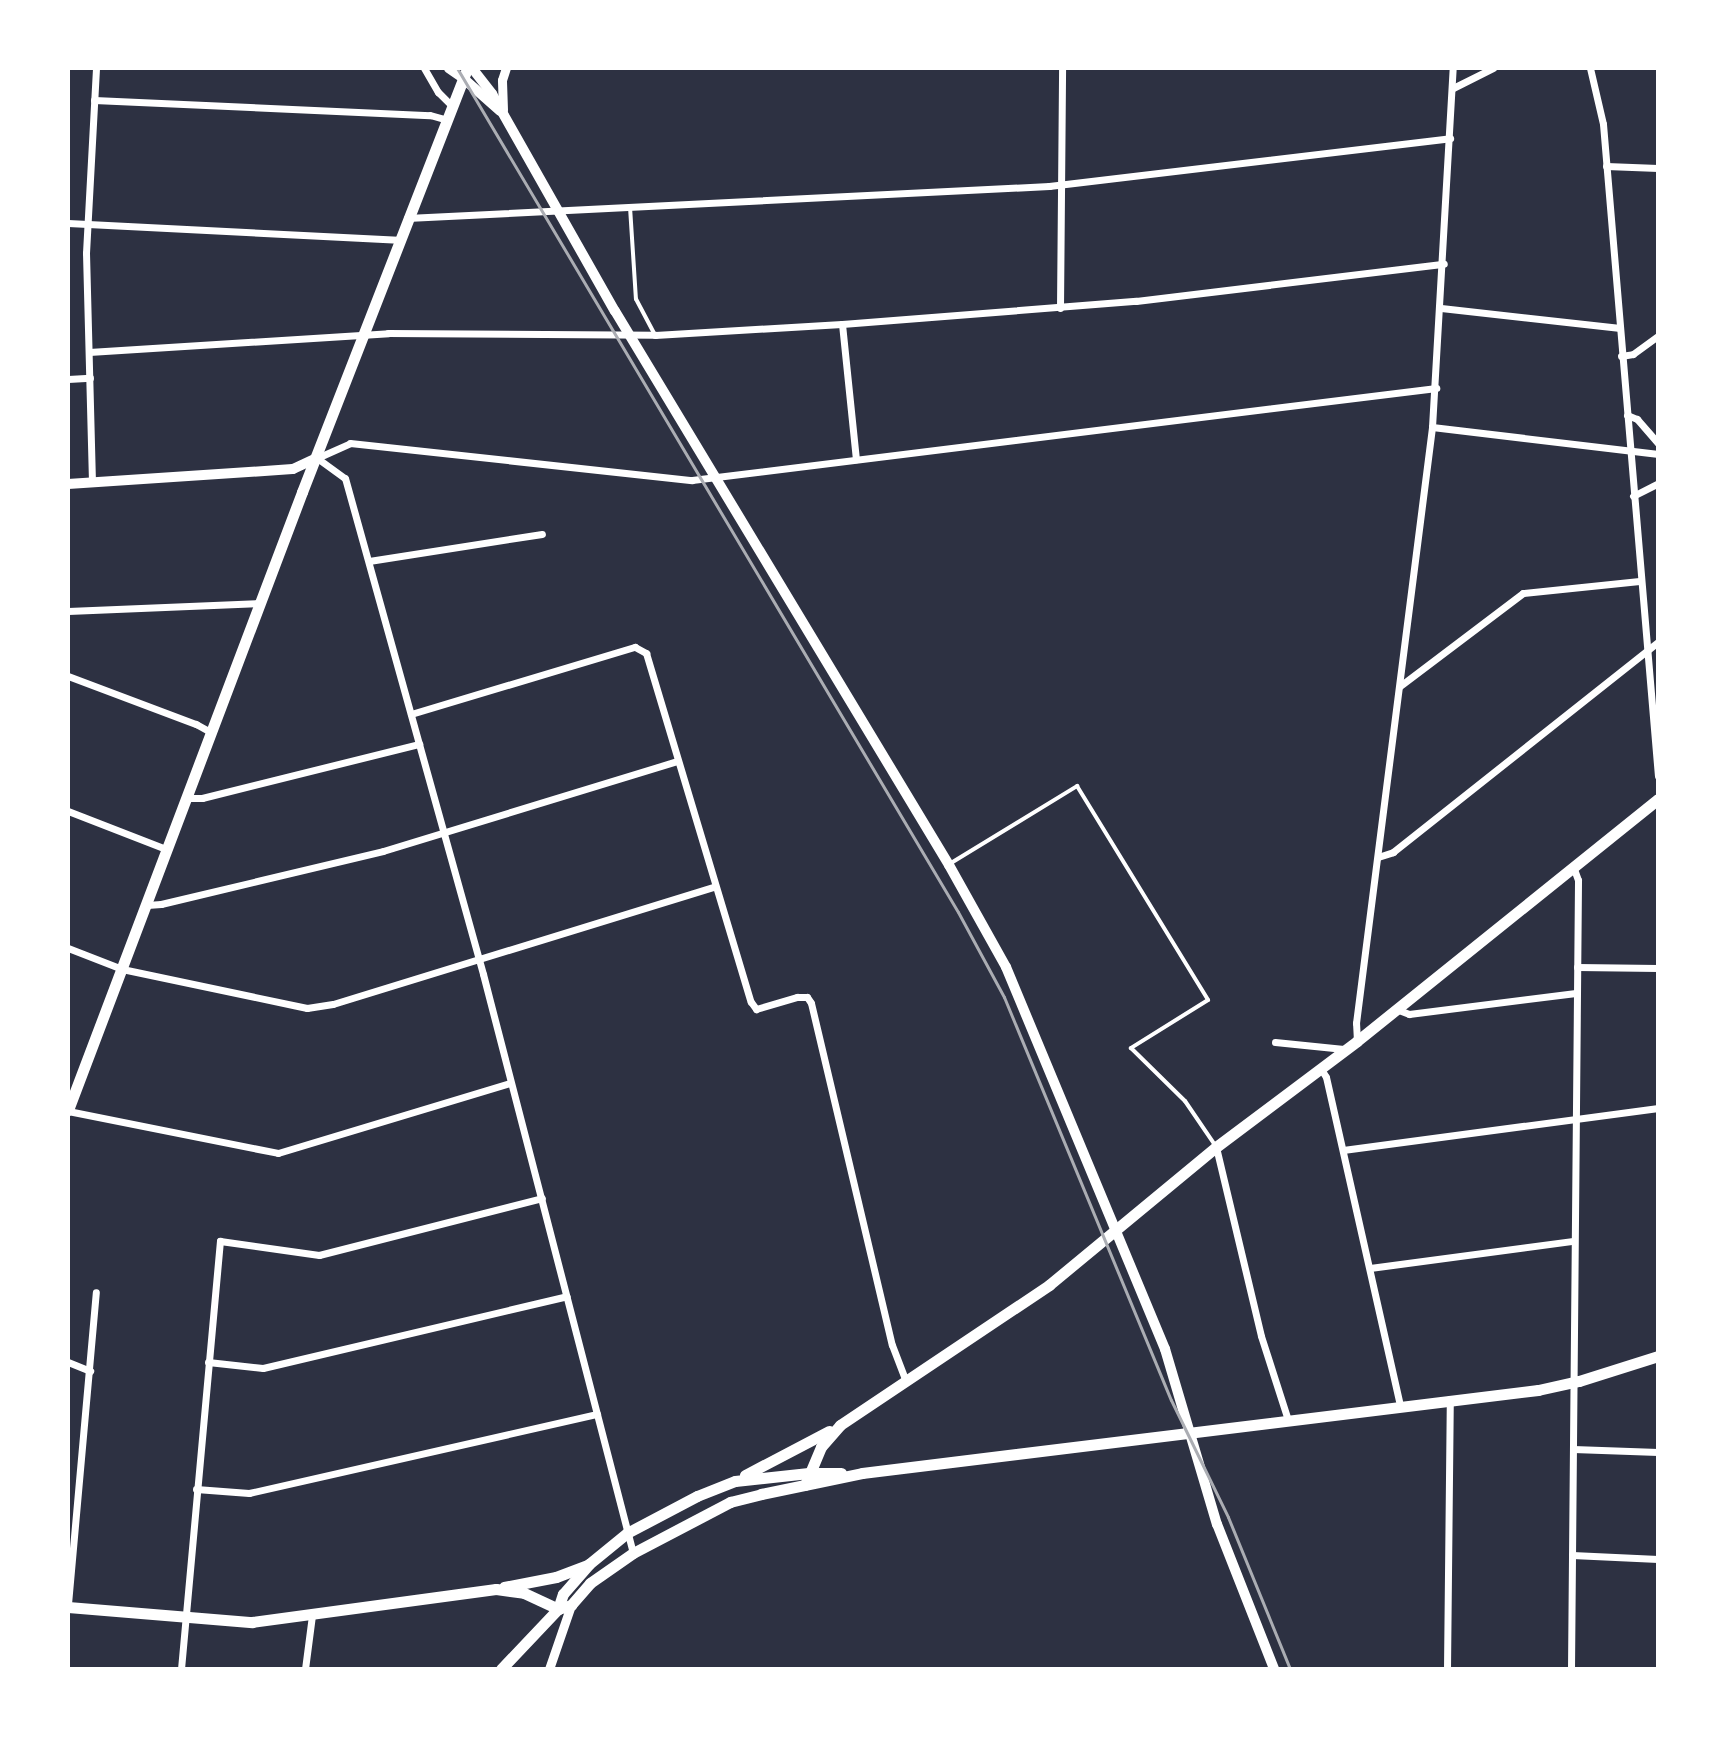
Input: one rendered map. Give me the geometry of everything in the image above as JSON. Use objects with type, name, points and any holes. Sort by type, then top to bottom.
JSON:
[{"type":"main road","points":[[68,1110],[72,1088],[147,905],[398,240],[468,72],[502,114],[630,336],[949,865],[1011,978],[1181,1391],[1217,1524],[1274,1669]]},
{"type":"main road","points":[[68,484],[293,469],[317,458]]},
{"type":"main road","points":[[501,1669],[558,1609],[563,1594],[589,1564],[627,1533],[697,1496],[735,1481],[840,1425],[1049,1285],[1216,1147],[1347,1050],[1658,799]]},
{"type":"main road","points":[[496,1589],[524,1593],[558,1609],[571,1605],[590,1583],[633,1553],[730,1502],[862,1473],[1571,1383],[1658,1356]]},
{"type":"main road","points":[[805,1485],[821,1447],[840,1425]]},
{"type":"main road","points":[[735,1481],[809,1473],[862,1473]]},
{"type":"main road","points":[[68,1605],[252,1622],[496,1589],[556,1577],[589,1564]]},
{"type":"street","points":[[92,482],[88,224],[96,68]]},
{"type":"street","points":[[424,68],[438,92],[452,106]]},
{"type":"street","points":[[448,68],[468,72]]},
{"type":"street","points":[[502,114],[502,80],[506,68]]},
{"type":"street","points":[[1060,308],[1062,68]]},
{"type":"street","points":[[1357,1041],[1356,1023],[1436,388],[1453,68]]},
{"type":"street","points":[[1453,88],[1493,68]]},
{"type":"street","points":[[1590,68],[1601,108],[1645,653],[1658,776]]},
{"type":"street","points":[[94,100],[430,115],[447,120]]},
{"type":"street","points":[[407,218],[1061,185],[1450,138]]},
{"type":"street","points":[[1606,166],[1658,168]]},
{"type":"street","points":[[68,223],[398,240]]},
{"type":"street","points":[[89,352],[388,333],[630,336],[842,324],[1060,308],[1444,264]]},
{"type":"street","points":[[1441,308],[1618,328]]},
{"type":"street","points":[[842,324],[856,459]]},
{"type":"street","points":[[1621,356],[1633,354],[1658,336]]},
{"type":"street","points":[[68,379],[90,378]]},
{"type":"street","points":[[317,458],[350,443],[692,480],[1436,388]]},
{"type":"street","points":[[1627,415],[1637,419],[1658,443]]},
{"type":"street","points":[[1432,427],[1658,454]]},
{"type":"street","points":[[317,458],[344,473],[479,959],[633,1553]]},
{"type":"street","points":[[1633,496],[1658,483]]},
{"type":"street","points":[[369,561],[542,534]]},
{"type":"street","points":[[1400,686],[1523,593],[1639,581]]},
{"type":"street","points":[[68,611],[261,603]]},
{"type":"street","points":[[1378,857],[1393,852],[1658,642]]},
{"type":"street","points":[[411,714],[589,659],[641,648],[646,653],[714,887],[756,1009],[797,997],[807,997],[811,1003],[892,1345],[906,1381]]},
{"type":"street","points":[[68,676],[196,724],[212,733]]},
{"type":"street","points":[[188,798],[198,799],[419,744]]},
{"type":"street","points":[[147,905],[160,905],[285,876],[445,833],[678,761]]},
{"type":"street","points":[[68,811],[166,849]]},
{"type":"street","points":[[1571,1669],[1571,1383],[1578,880],[1574,869]]},
{"type":"street","points":[[68,948],[122,969],[307,1008],[333,1004],[714,887]]},
{"type":"street","points":[[1577,967],[1658,968]]},
{"type":"street","points":[[1396,1009],[1409,1014],[1576,993]]},
{"type":"street","points":[[1275,1042],[1347,1050]]},
{"type":"street","points":[[1321,1069],[1343,1150],[1400,1405]]},
{"type":"street","points":[[68,1110],[278,1153],[510,1083]]},
{"type":"street","points":[[1343,1150],[1658,1108]]},
{"type":"street","points":[[1216,1147],[1261,1336],[1288,1420]]},
{"type":"street","points":[[181,1669],[220,1241],[319,1255],[542,1198]]},
{"type":"street","points":[[1370,1268],[1573,1241]]},
{"type":"street","points":[[68,1605],[96,1292]]},
{"type":"street","points":[[208,1362],[263,1368],[567,1296]]},
{"type":"street","points":[[68,1362],[90,1371]]},
{"type":"street","points":[[1447,1669],[1450,1398]]},
{"type":"street","points":[[196,1489],[249,1493],[597,1414]]},
{"type":"street","points":[[1573,1449],[1658,1452]]},
{"type":"street","points":[[1572,1555],[1658,1559]]},
{"type":"street","points":[[549,1669],[571,1605]]},
{"type":"street","points":[[305,1669],[312,1615]]},
{"type":"lane","points":[[630,207],[636,299],[655,335]]},
{"type":"lane","points":[[949,865],[1077,786],[1208,1000],[1131,1048],[1185,1101],[1216,1147]]},
{"type":"railway","points":[[457,68],[958,912],[1004,997],[1171,1400],[1228,1517],[1290,1669]]}]
